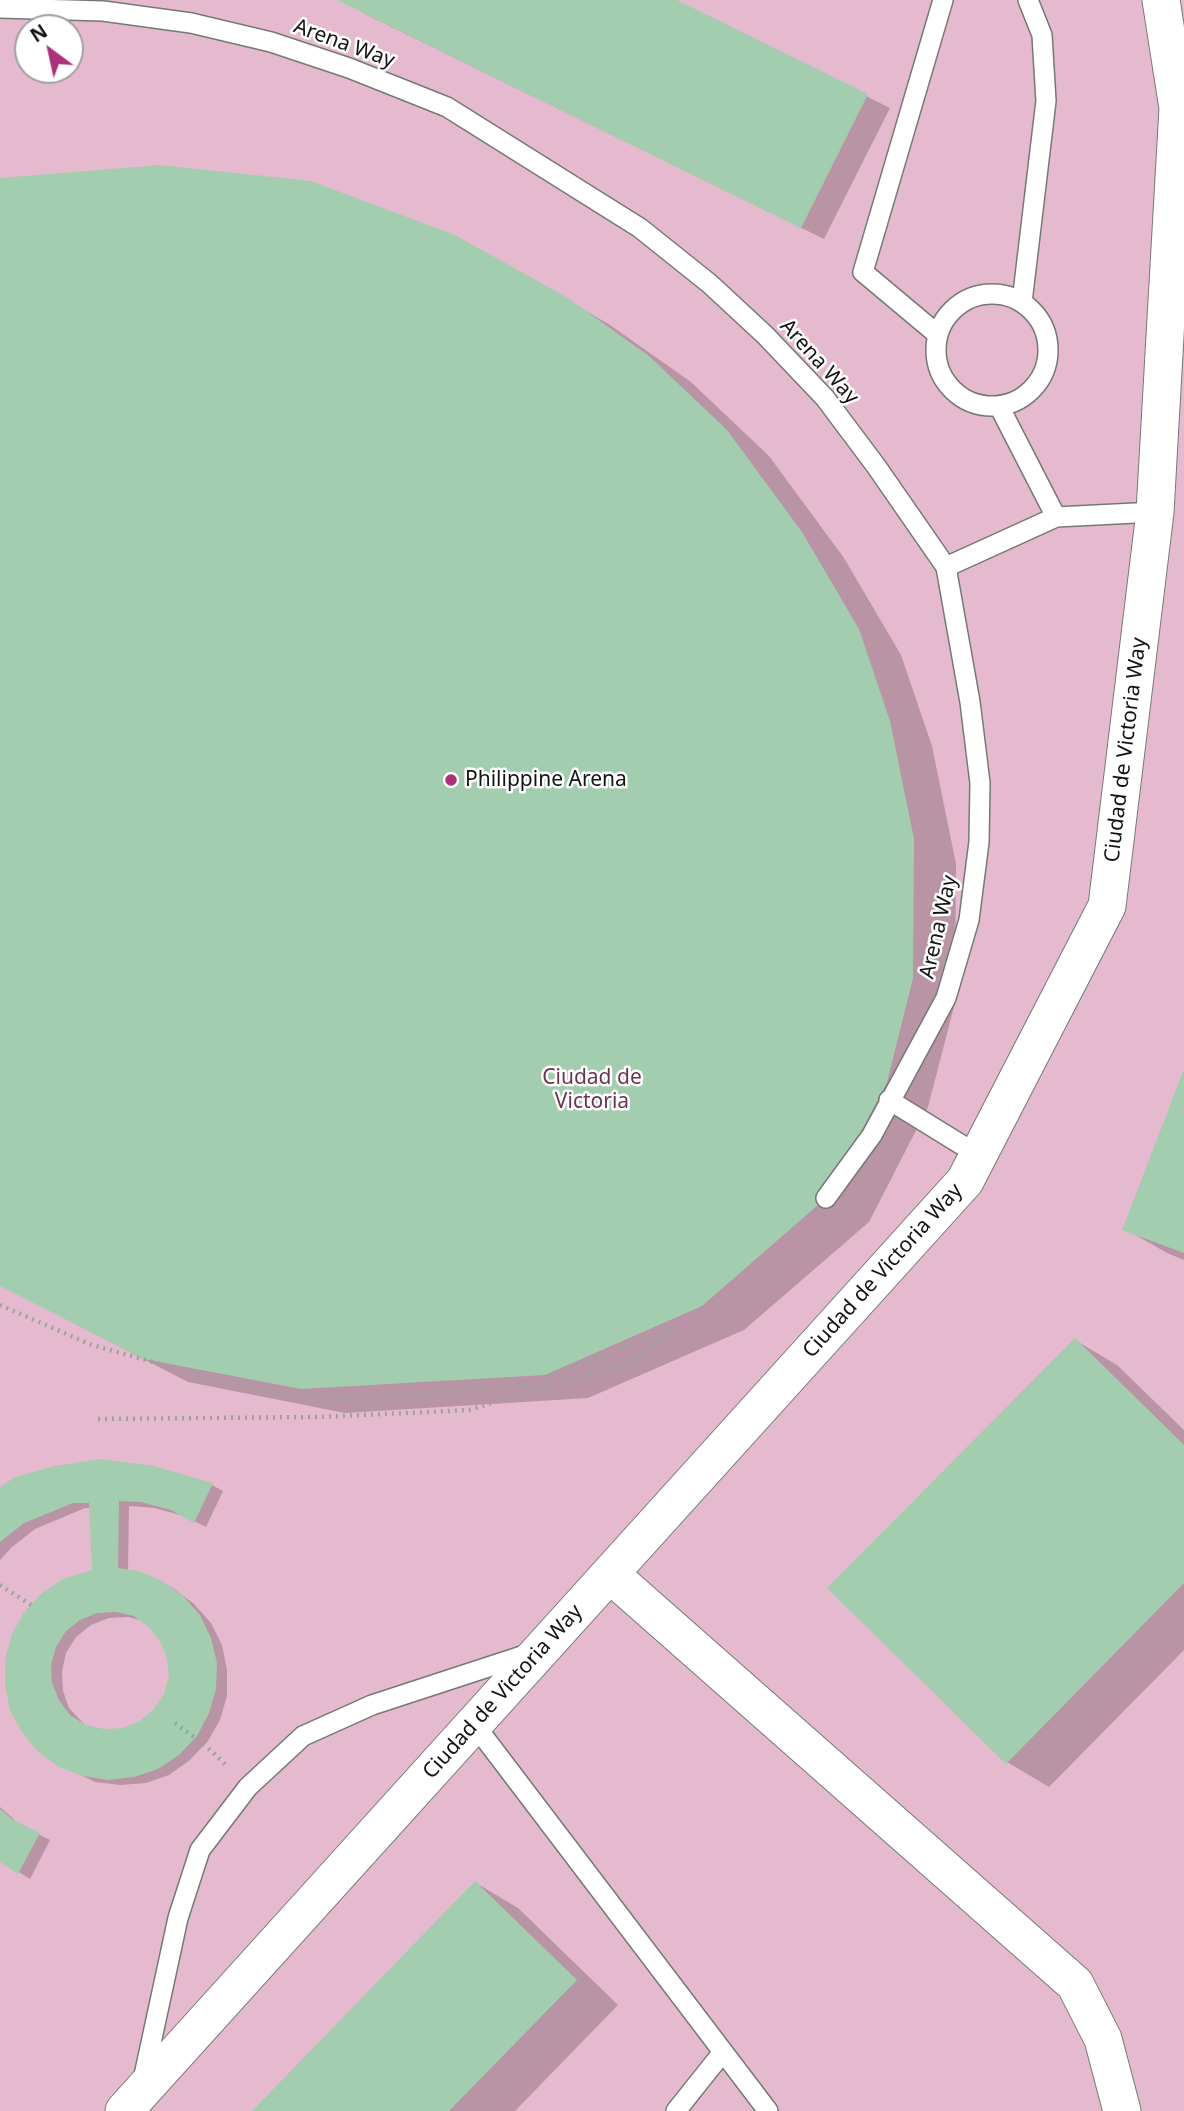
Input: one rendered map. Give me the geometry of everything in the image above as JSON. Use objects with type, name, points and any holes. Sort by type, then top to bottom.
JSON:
[{"type":"street","name":"Ciudad de Victoria Way","points":[[132,2103],[965,1181],[1107,906],[1155,512],[1178,108],[1161,0]]},
{"type":"street","points":[[610,1574],[1075,1984],[1103,2039],[1122,2111]]},
{"type":"lane","points":[[937,334],[863,272],[943,0]]},
{"type":"lane","points":[[1022,302],[1046,101],[1042,35],[1028,0]]},
{"type":"lane","name":"Arena Way","points":[[0,8],[103,11],[191,23],[297,50],[447,107],[640,228],[710,284],[765,335],[825,398],[876,466],[946,567],[970,702],[980,783],[979,842],[969,920],[947,998],[872,1135],[826,1198]]},
{"type":"lane","points":[[989,293],[1006,295],[1022,302],[1035,313],[1044,328],[1048,345],[1047,361],[1041,377],[1031,391],[1017,401],[999,406],[980,405],[963,399],[948,387],[937,362],[937,334],[945,318],[957,305],[972,297],[989,293]]},
{"type":"lane","points":[[999,406],[1056,517]]},
{"type":"lane","points":[[946,567],[1056,517],[1155,512]]},
{"type":"lane","points":[[889,1101],[978,1155]]},
{"type":"lane","points":[[132,2103],[178,1918],[200,1850],[248,1787],[303,1736],[372,1705],[542,1649]]},
{"type":"lane","points":[[474,1724],[768,2111]]},
{"type":"lane","points":[[676,2111],[723,2052]]},
{"type":"path","points":[[0,1305],[92,1345],[211,1378],[298,1397],[390,1397],[534,1383],[680,1325],[634,1360],[468,1410],[320,1417],[98,1419]]},
{"type":"path","points":[[0,1585],[31,1605]]},
{"type":"path","points":[[176,1723],[205,1745],[248,1787]]},
{"type":"green space","name":"Ciudad de Victoria","points":[[0,0],[1184,0],[1184,2111],[0,2111]]},
{"type":"building","points":[[337,0],[677,0],[868,94],[801,228]]},
{"type":"building","name":"Philippine Arena","points":[[160,165],[311,181],[455,235],[568,298],[649,356],[727,430],[802,532],[859,629],[890,721],[914,839],[913,978],[887,1082],[826,1198],[702,1306],[545,1375],[301,1389],[144,1359],[0,1286],[0,178]]},
{"type":"building","points":[[1184,1069],[1184,1253],[1122,1230]]},
{"type":"building","points":[[1075,1338],[1184,1445],[1184,1583],[1006,1764],[827,1588]]},
{"type":"building","points":[[100,1459],[154,1466],[213,1483],[194,1523],[171,1510],[141,1502],[119,1501],[118,1568],[139,1571],[162,1581],[183,1596],[200,1615],[211,1638],[217,1663],[216,1689],[209,1713],[197,1736],[179,1755],[158,1769],[134,1777],[108,1780],[83,1776],[59,1767],[38,1752],[22,1732],[10,1710],[5,1685],[5,1659],[12,1634],[25,1611],[42,1593],[63,1579],[92,1570],[89,1503],[73,1503],[24,1523],[0,1542],[0,1487],[15,1477],[54,1466]],"holes":[[[116,1612],[134,1616],[149,1627],[160,1641],[167,1658],[169,1676],[164,1694],[154,1709],[140,1721],[123,1728],[104,1729],[86,1725],[70,1715],[59,1700],[52,1683],[51,1665],[56,1647],[66,1631],[80,1620],[97,1613]]]},
{"type":"building","points":[[0,1809],[12,1819],[40,1833],[18,1874],[0,1862]]},
{"type":"building","points":[[475,1881],[577,1980],[449,2111],[252,2111]]},
{"type":"place","name":"Philippine Arena","points":[[451,780]]}]
